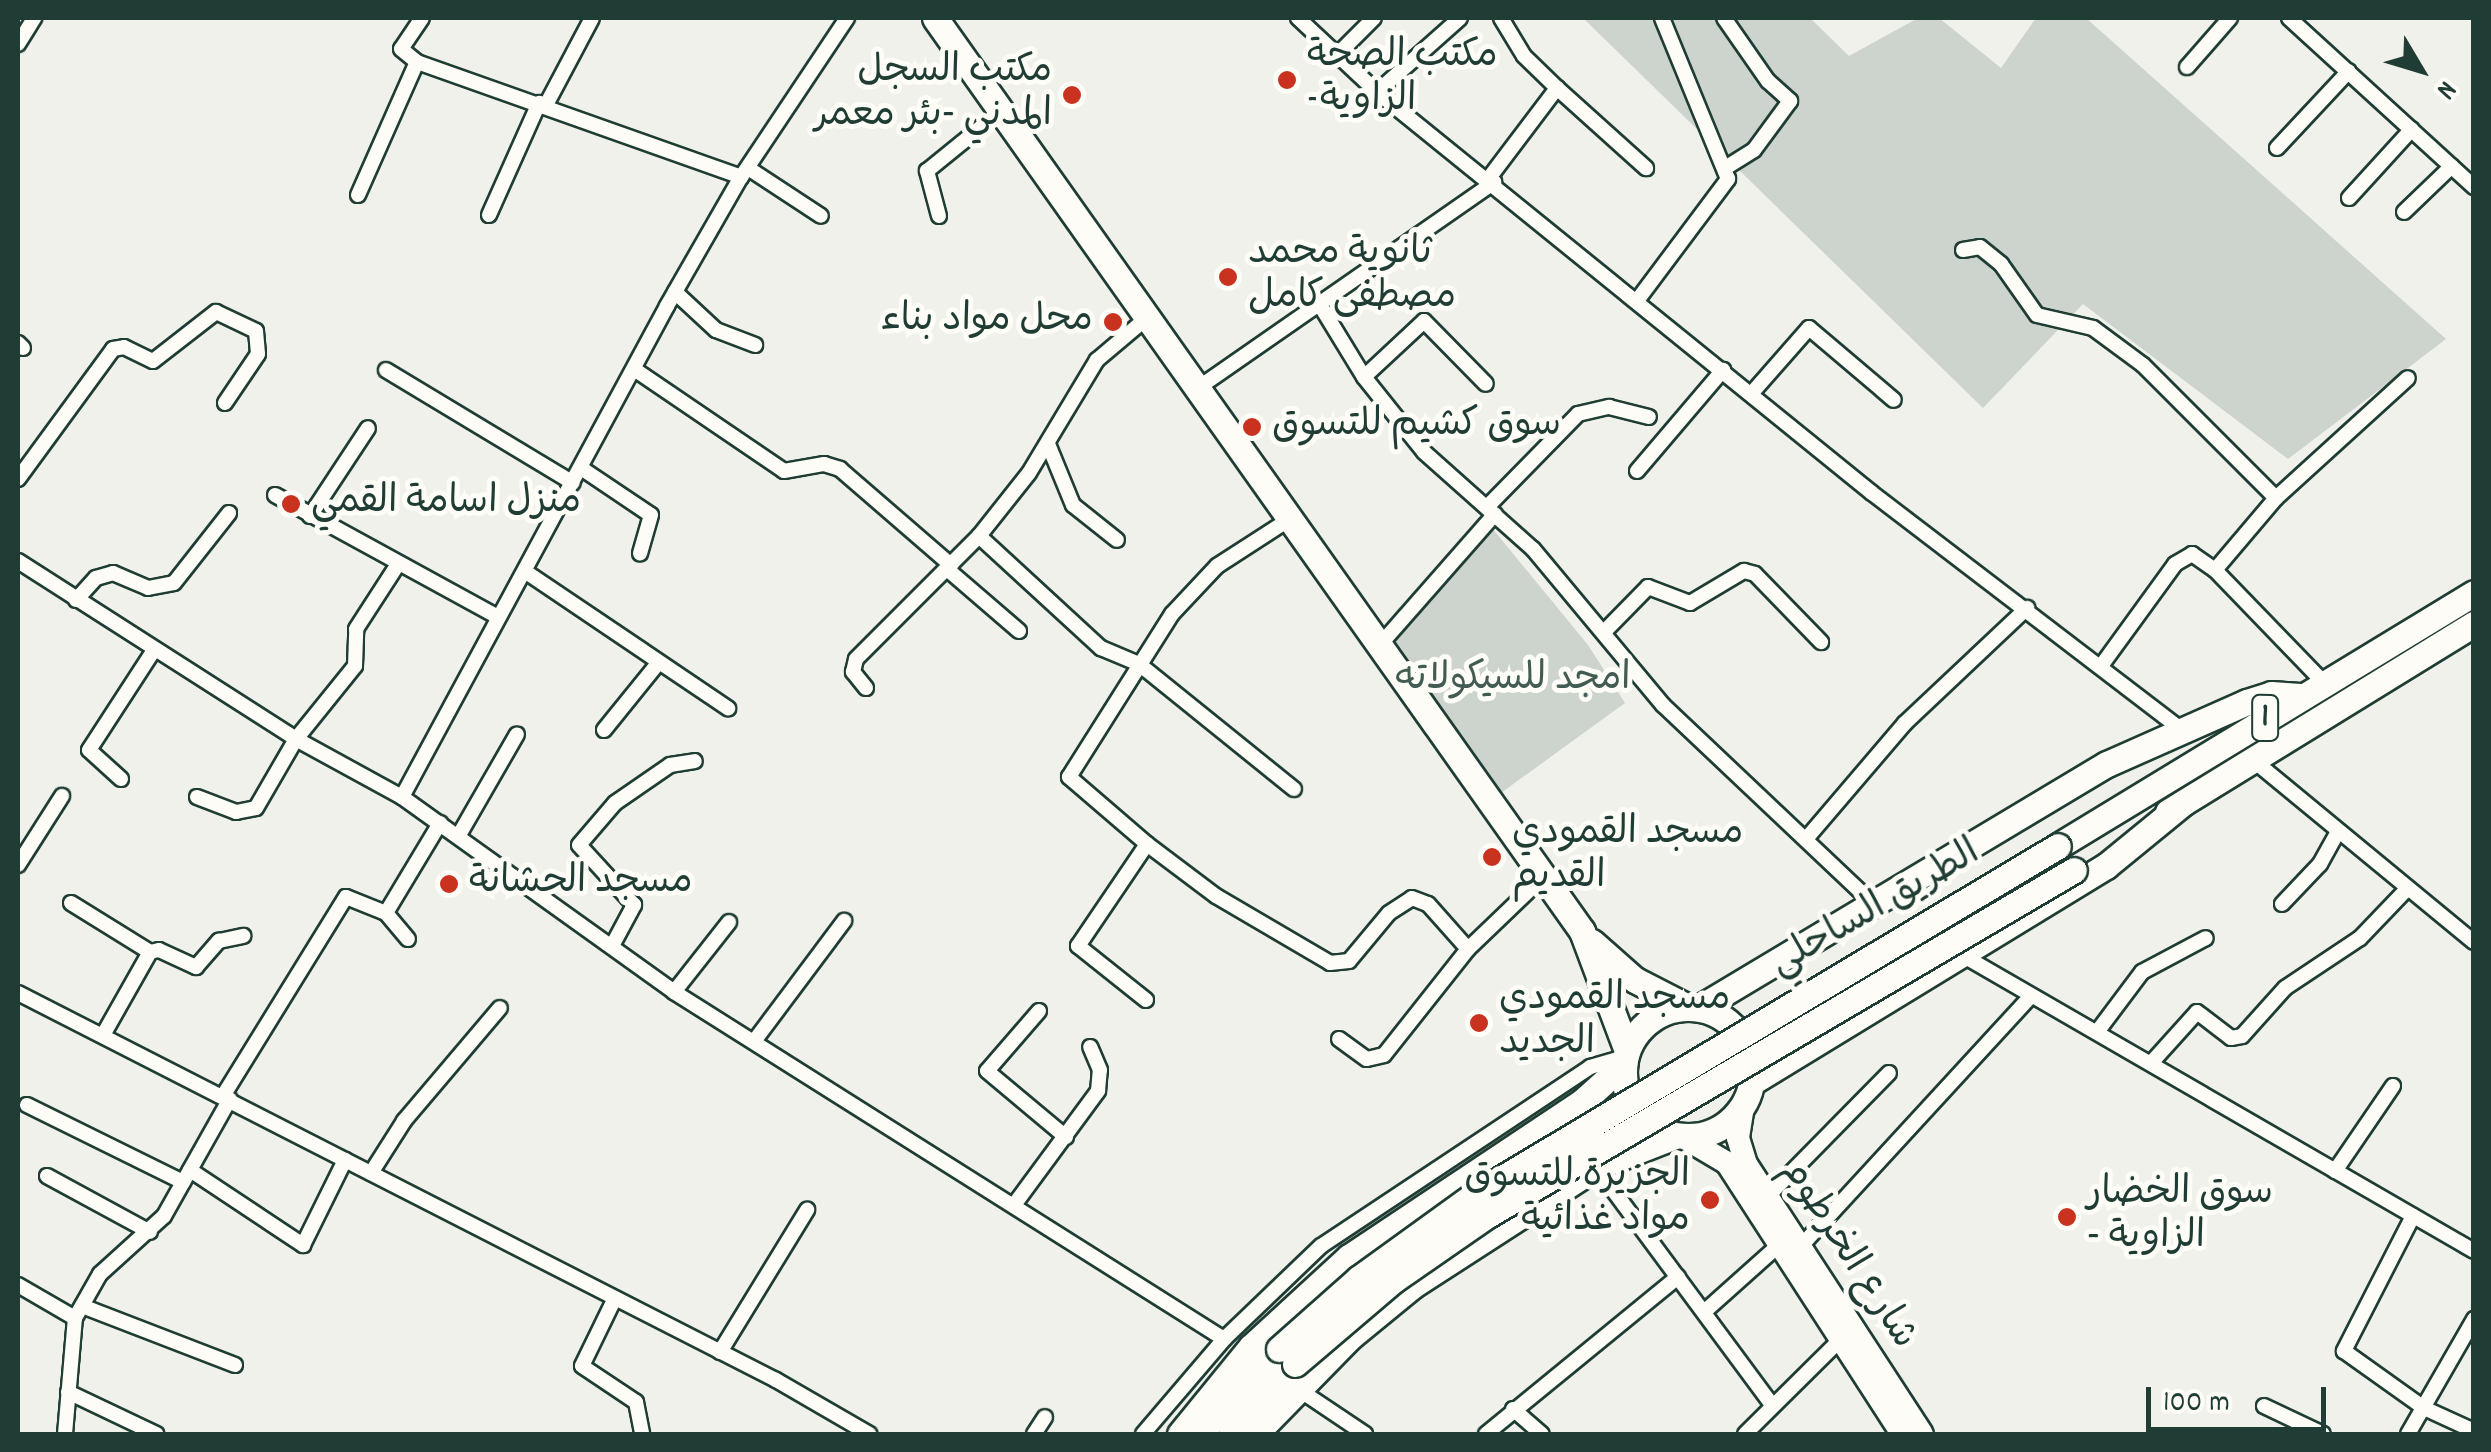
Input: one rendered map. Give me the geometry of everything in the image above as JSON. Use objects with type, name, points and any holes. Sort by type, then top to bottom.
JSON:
[{"type":"highway","points":[[935,18],[1582,932],[1636,980],[1740,1034],[1747,1094]]},
{"type":"highway","name":"الطريق الساحلي","points":[[1199,1434],[1294,1374],[1358,1278],[1474,1195],[2474,593]]},
{"type":"highway","name":"الطريق الساحلي","points":[[1232,1434],[1394,1279],[1486,1216],[2074,870],[2474,624]]},
{"type":"highway","points":[[1180,1434],[1251,1347],[1350,1257],[1584,1100],[1625,1057],[1657,1015],[1694,1008],[2037,803],[2180,729],[2271,694],[2300,696]]},
{"type":"highway","points":[[1255,1434],[1294,1374],[1412,1286],[1596,1166],[1679,1136],[1717,1130],[1747,1094],[2106,866],[2183,803]]},
{"type":"highway","points":[[1582,932],[1625,1057],[1635,1110],[1679,1136]]},
{"type":"main road","name":"شارع الخرطوم","points":[[1747,1094],[1738,1144],[1840,1338],[1904,1430]]},
{"type":"main road","name":"شارع الخرطوم","points":[[1679,1136],[1726,1163],[1791,1245],[1904,1430]]},
{"type":"street","points":[[18,44],[34,18]]},
{"type":"street","points":[[422,18],[401,49],[417,62],[744,173],[821,216]]},
{"type":"street","points":[[489,215],[542,104],[592,18]]},
{"type":"street","points":[[402,797],[675,292],[744,173],[846,18]]},
{"type":"street","points":[[1298,18],[1377,92],[1640,298],[1751,394],[2180,729]]},
{"type":"street","points":[[1337,55],[1374,18]]},
{"type":"street","points":[[1377,92],[1460,18]]},
{"type":"street","points":[[1501,18],[1524,56],[1646,168]]},
{"type":"street","points":[[1640,298],[1726,187],[1725,168],[1662,18]]},
{"type":"street","points":[[1724,18],[1768,81],[1790,101],[1754,150],[1725,168]]},
{"type":"street","points":[[2188,67],[2230,18]]},
{"type":"street","points":[[2289,18],[2474,187]]},
{"type":"street","points":[[358,196],[417,62]]},
{"type":"street","points":[[2277,148],[2349,71]]},
{"type":"street","points":[[1198,388],[1492,180],[1557,88]]},
{"type":"street","points":[[939,216],[927,171],[1002,110]]},
{"type":"street","points":[[2349,198],[2412,129]]},
{"type":"street","points":[[2404,212],[2452,166]]},
{"type":"street","points":[[1964,250],[1980,247],[2001,264],[2037,315],[2093,328],[2143,365],[2276,498]]},
{"type":"street","points":[[675,292],[716,330],[756,345]]},
{"type":"street","points":[[1320,305],[1364,377],[1424,452],[1491,510],[1604,632],[1672,715],[1871,902]]},
{"type":"street","points":[[20,471],[112,349],[124,347],[153,361],[216,312],[256,332],[258,354],[225,403]]},
{"type":"street","points":[[866,688],[853,672],[856,659],[979,536],[1048,444],[1097,360],[1149,316]]},
{"type":"street","points":[[1364,377],[1424,322],[1486,384]]},
{"type":"street","points":[[1751,394],[1805,328],[1894,400]]},
{"type":"street","points":[[634,369],[784,471],[824,464],[840,469],[1019,631]]},
{"type":"street","points":[[386,370],[574,483]]},
{"type":"street","points":[[1637,471],[1724,370]]},
{"type":"street","points":[[2215,570],[2276,498],[2408,378]]},
{"type":"street","points":[[1378,647],[1491,510],[1578,414],[1609,407],[1649,417]]},
{"type":"street","points":[[310,516],[368,428]]},
{"type":"street","points":[[1048,444],[1074,504],[1117,540]]},
{"type":"street","points":[[582,468],[651,515],[640,553]]},
{"type":"street","points":[[276,495],[498,617]]},
{"type":"street","points":[[76,600],[96,578],[113,573],[148,588],[174,583],[229,513]]},
{"type":"street","points":[[1288,520],[1217,566],[1172,614],[1069,776],[1147,844],[1216,896],[1330,963],[1349,961],[1389,913],[1412,898],[1428,904],[1468,949]]},
{"type":"street","points":[[979,536],[1101,648],[1139,664],[1294,789]]},
{"type":"street","points":[[2100,666],[2182,558],[2201,557],[2323,682]]},
{"type":"street","points":[[18,561],[296,739],[402,797],[674,992],[1224,1339]]},
{"type":"street","points":[[197,798],[236,812],[253,810],[296,739],[355,666],[356,628],[398,564]]},
{"type":"street","points":[[1604,632],[1648,588],[1690,603],[1744,571],[1755,574],[1821,642]]},
{"type":"street","points":[[526,572],[728,708]]},
{"type":"street","points":[[1806,839],[1905,723],[2027,608]]},
{"type":"street","points":[[122,779],[88,750],[154,650]]},
{"type":"street","points":[[604,730],[659,662]]},
{"type":"street","points":[[459,835],[516,734]]},
{"type":"street","points":[[2253,760],[2474,942]]},
{"type":"street","points":[[612,946],[634,905],[579,845],[616,803],[670,764],[695,761]]},
{"type":"street","points":[[18,865],[62,796]]},
{"type":"street","points":[[386,913],[440,822]]},
{"type":"street","points":[[2282,904],[2320,864],[2337,833]]},
{"type":"street","points":[[1146,1000],[1078,946],[1147,844]]},
{"type":"street","points":[[1338,1039],[1366,1060],[1384,1055],[1468,949],[1543,877]]},
{"type":"street","points":[[2152,1062],[2197,1012],[2231,1038],[2242,1036],[2285,988],[2360,938],[2407,889]]},
{"type":"street","points":[[65,1434],[78,1312],[100,1274],[150,1232],[186,1176],[226,1097],[338,906],[357,897],[386,913],[408,939]]},
{"type":"street","points":[[72,902],[150,952],[159,950],[196,967],[219,940],[242,936]]},
{"type":"street","points":[[674,992],[729,922]]},
{"type":"street","points":[[755,1040],[844,922]]},
{"type":"street","points":[[2097,1032],[2142,972],[2206,938]]},
{"type":"street","points":[[103,1035],[150,952]]},
{"type":"street","points":[[1962,955],[2474,1251]]},
{"type":"street","points":[[18,993],[720,1352],[869,1434]]},
{"type":"street","points":[[1704,1312],[1791,1245],[2031,996]]},
{"type":"street","points":[[372,1173],[404,1121],[500,1008]]},
{"type":"street","points":[[1039,1011],[986,1071],[1066,1137]]},
{"type":"street","points":[[1014,1205],[1098,1090],[1100,1070],[1090,1046]]},
{"type":"street","points":[[1143,1434],[1224,1339],[1365,1212],[1590,1067],[1625,1057]]},
{"type":"street","points":[[1768,1195],[1889,1073]]},
{"type":"street","points":[[2335,1170],[2393,1086]]},
{"type":"street","points":[[27,1105],[186,1176],[303,1245],[345,1160]]},
{"type":"street","points":[[1596,1166],[1772,1405]]},
{"type":"street","points":[[47,1176],[150,1232]]},
{"type":"street","points":[[720,1352],[807,1210]]},
{"type":"street","points":[[2412,1216],[2344,1351],[2424,1408],[2474,1432]]},
{"type":"street","points":[[1486,1434],[1678,1278]]},
{"type":"street","points":[[18,1286],[78,1312],[234,1365]]},
{"type":"street","points":[[614,1300],[582,1366],[636,1402],[642,1434]]},
{"type":"street","points":[[2408,1434],[2474,1319]]},
{"type":"street","points":[[1745,1434],[1840,1338]]},
{"type":"street","points":[[1269,1434],[1294,1374],[1365,1434]]},
{"type":"street","points":[[68,1392],[156,1434]]},
{"type":"street","points":[[2264,1406],[2323,1434]]},
{"type":"street","points":[[1513,1409],[1542,1434]]},
{"type":"street","points":[[1034,1434],[1045,1417]]},
{"type":"green space","points":[[1583,18],[1810,18],[1849,56],[1918,18],[1939,18],[2001,68],[2036,18],[2086,18],[2446,339],[2288,459],[2083,304],[1983,408]]},
{"type":"green space","name":"امجد للسيكولاته","points":[[1492,528],[1588,645],[1625,703],[1494,798],[1383,633]]},
{"type":"place","name":"مكتب الصحة -الزاوية","points":[[1287,80]]},
{"type":"place","name":"مكتب السجل المدني -بئر معمر","points":[[1072,95]]},
{"type":"place","name":"ثانوية محمد مصطفى كامل","points":[[1228,277]]},
{"type":"place","name":"محل مواد بناء","points":[[1113,322]]},
{"type":"place","name":"سوق كشيم للتسوق","points":[[1252,427]]},
{"type":"place","name":"منزل اسامة القمي","points":[[291,504]]},
{"type":"place","name":"مسجد القمودي القديم","points":[[1492,857]]},
{"type":"place","name":"مسجد الحشانة","points":[[449,884]]},
{"type":"place","name":"مسجد القمودي الجديد","points":[[1479,1023]]},
{"type":"place","name":"الجزيرة للتسوق مواد غذائية","points":[[1710,1200]]},
{"type":"place","name":"سوق الخضار - الزاوية","points":[[2067,1217]]}]
